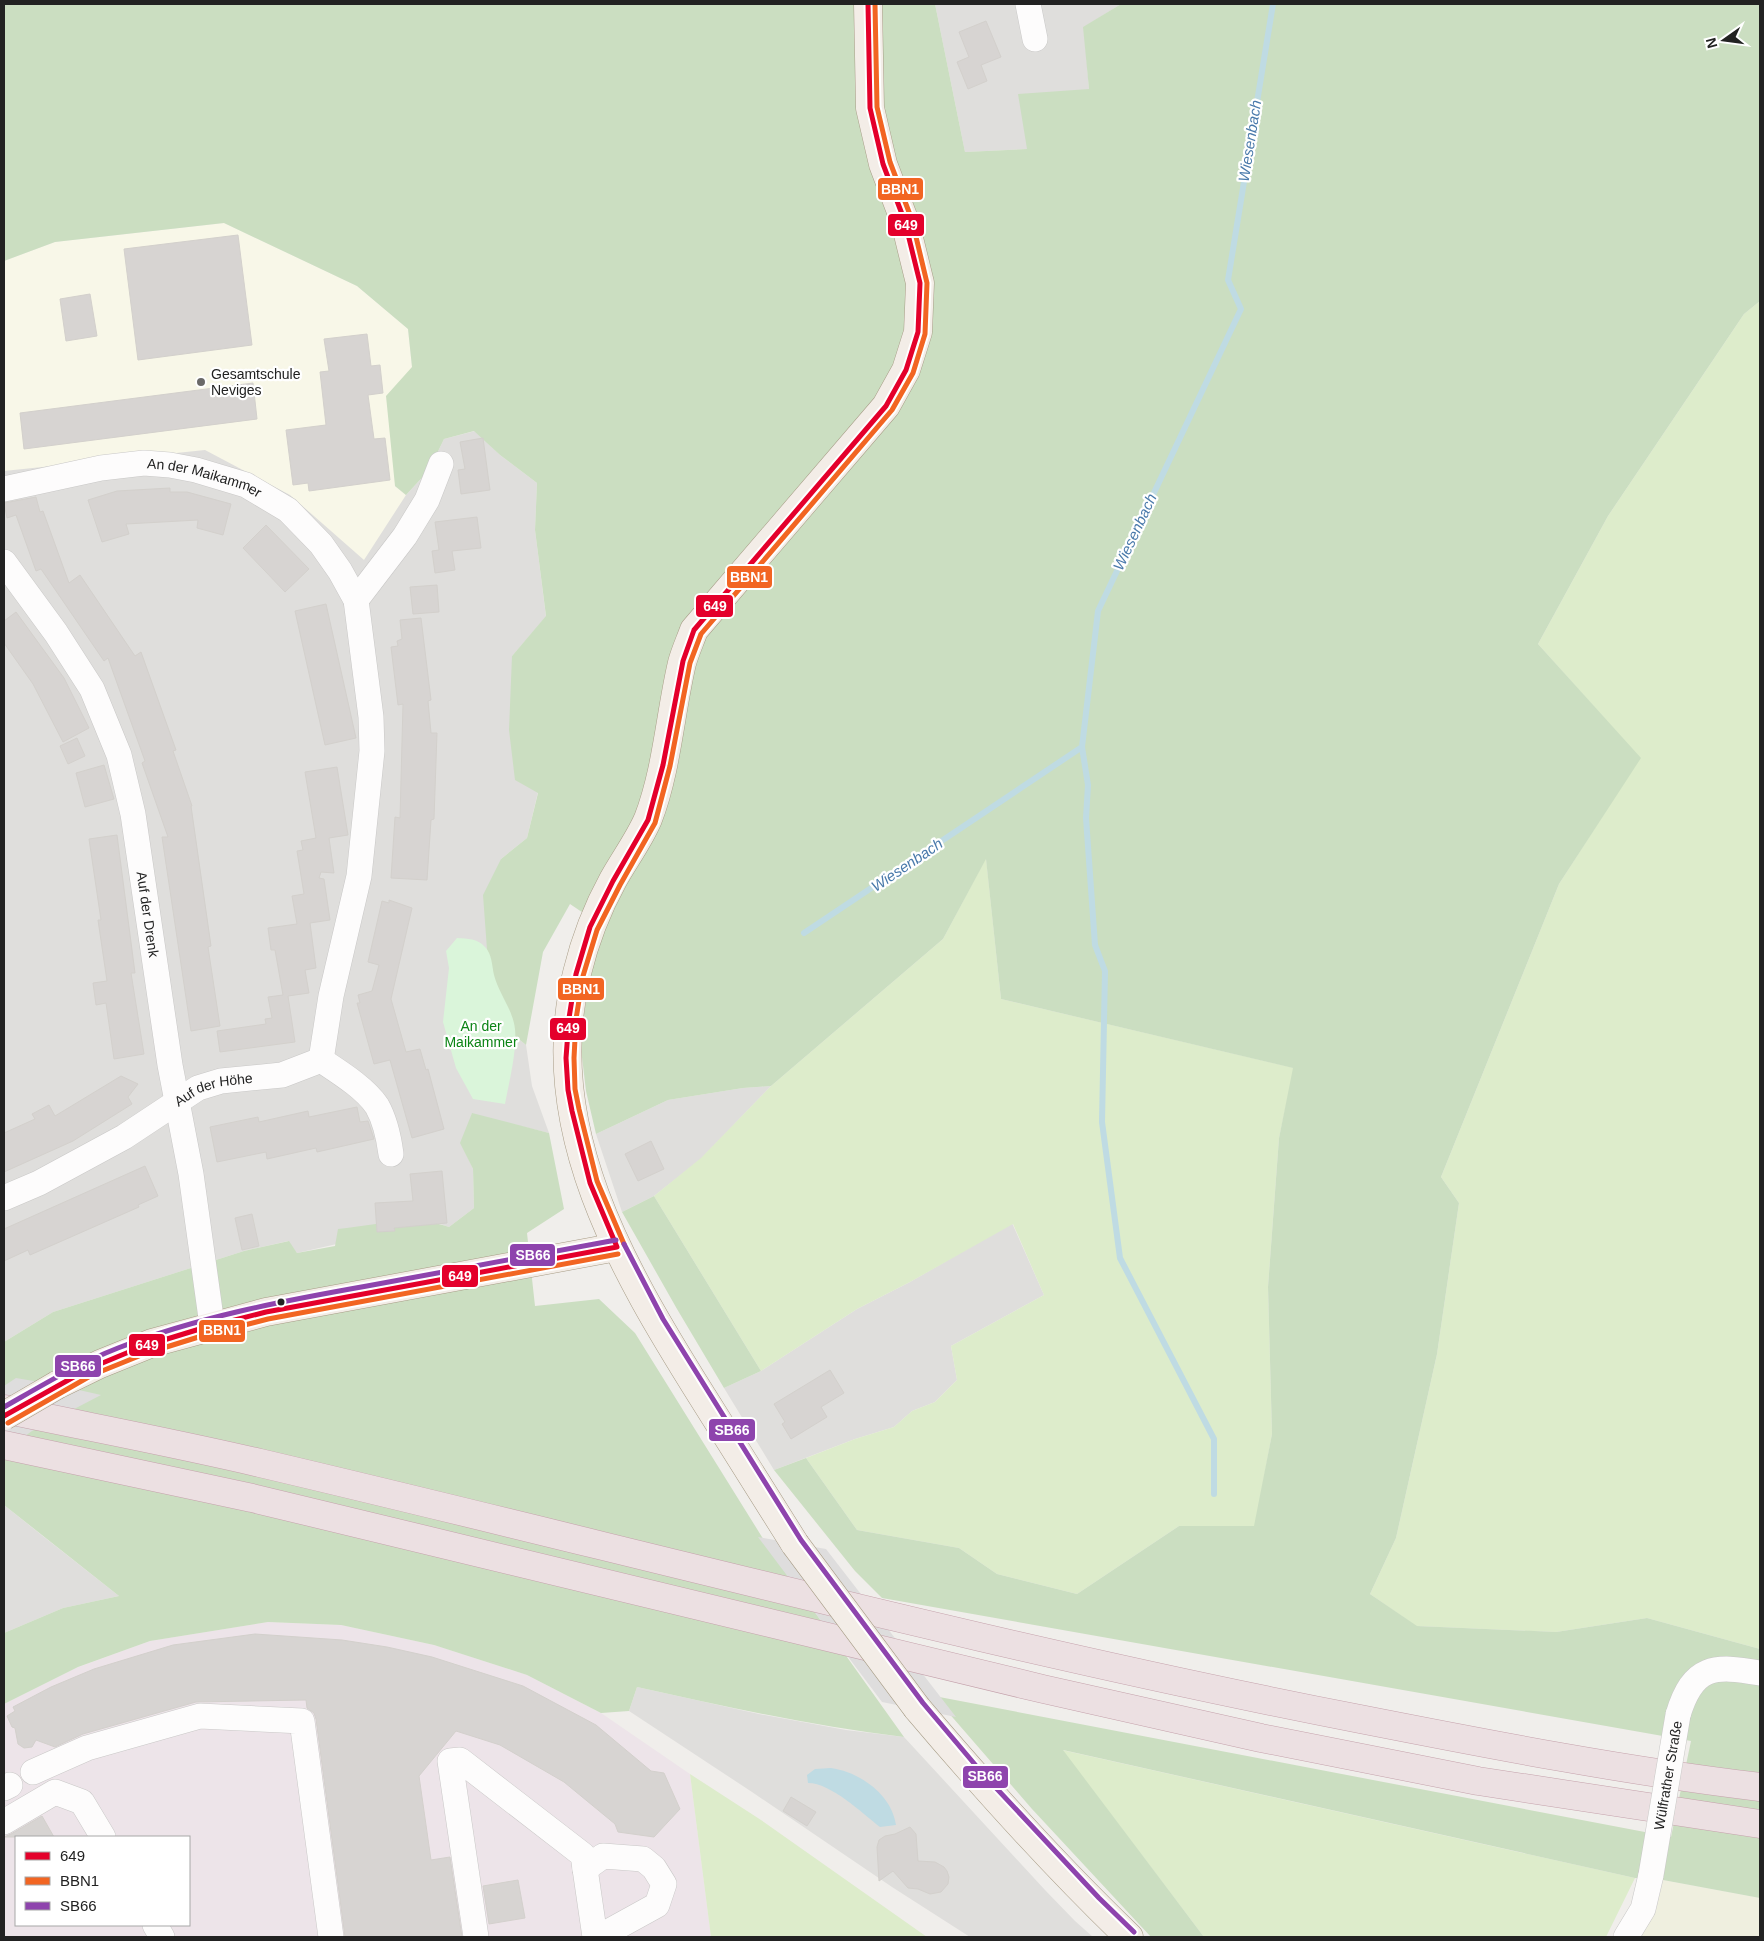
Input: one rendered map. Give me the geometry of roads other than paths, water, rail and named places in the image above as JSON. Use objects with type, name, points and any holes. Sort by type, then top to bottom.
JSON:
[{"type":"highway","points":[[4,1409],[256,1462],[1044,1654],[1482,1743],[1694,1779],[1760,1787]]},
{"type":"highway","points":[[4,1445],[252,1498],[1024,1685],[1260,1738],[1478,1781],[1760,1824]]},
{"type":"main road","points":[[868,4],[870,108],[884,164],[905,222],[920,283],[918,332],[906,370],[886,406],[694,630],[683,661],[663,765],[648,820],[613,881],[590,927],[576,974],[569,1018],[566,1058],[568,1090],[590,1183],[617,1248],[656,1323],[795,1544],[917,1708],[984,1786],[1094,1903],[1129,1937]]},
{"type":"main road","points":[[4,1416],[57,1385],[100,1364],[143,1346],[212,1325],[266,1312],[617,1248]]},
{"type":"street","points":[[1028,4],[1035,39]]},
{"type":"street","name":"An der Maikammer","points":[[4,489],[101,468],[144,463],[196,470],[246,485],[288,510],[321,544],[356,600],[371,717],[372,751],[359,876],[331,996],[321,1060]]},
{"type":"street","points":[[356,600],[405,536],[427,500],[441,464]]},
{"type":"street","name":"Auf der Drenk","points":[[4,562],[56,632],[92,689],[119,754],[133,814],[170,1065],[191,1174],[212,1325]]},
{"type":"street","points":[[321,1060],[353,1081],[377,1106],[388,1135],[391,1154]]},
{"type":"street","name":"Auf der Höhe","points":[[4,1198],[39,1182],[124,1137],[198,1088],[221,1081],[282,1075],[321,1060]]},
{"type":"street","name":"Wülfrather Straße","points":[[1626,1937],[1643,1909],[1651,1875],[1678,1715],[1685,1694],[1702,1674],[1718,1669],[1734,1668],[1760,1673]]},
{"type":"street","points":[[33,1772],[87,1748],[200,1716],[302,1721],[331,1937]]},
{"type":"street","points":[[476,1937],[450,1761],[460,1760],[583,1855],[595,1937]]},
{"type":"street","points":[[4,1822],[55,1792],[82,1802],[101,1836]]},
{"type":"street","points":[[585,1869],[603,1856],[643,1859],[654,1868],[664,1884],[657,1905],[599,1937]]},
{"type":"street","points":[[156,1926],[162,1937]]},
{"type":"water","points":[[831,1768],[853,1774],[873,1787],[888,1804],[896,1825],[880,1827],[836,1793],[817,1784],[808,1783],[807,1775],[815,1769]]},
{"type":"waterway","name":"Wiesenbach","points":[[804,933],[1082,747],[1098,611],[1241,309],[1228,280],[1273,4]]},
{"type":"waterway","points":[[1082,747],[1088,785],[1086,818],[1095,945],[1105,971],[1102,1122],[1120,1258],[1214,1439],[1214,1494]]},
{"type":"place","name":"Gesamtschule Neviges","points":[[201,382]]}]
